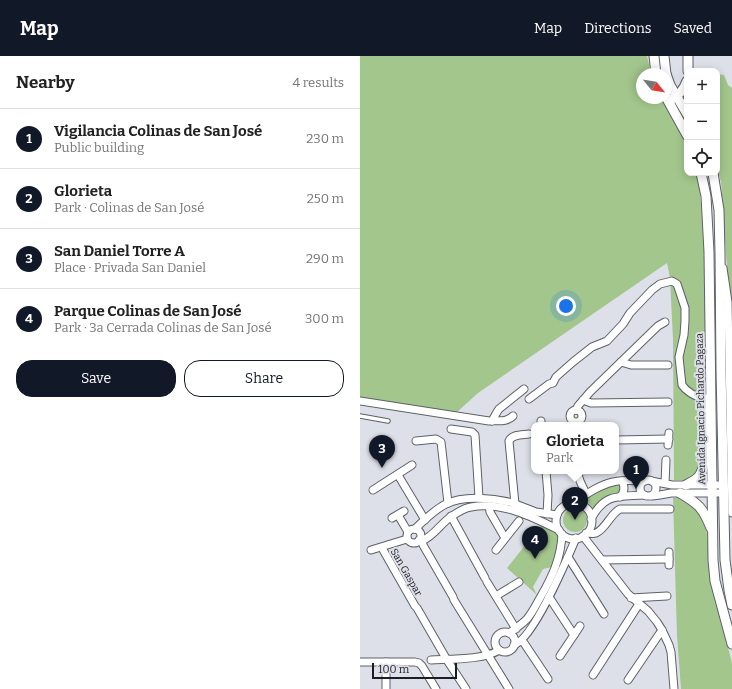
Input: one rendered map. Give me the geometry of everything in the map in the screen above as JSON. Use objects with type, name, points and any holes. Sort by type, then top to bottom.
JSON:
[{"type":"main road","points":[[654,56],[655,68]]},
{"type":"main road","points":[[664,56],[665,68]]},
{"type":"main road","points":[[688,56],[688,68]]},
{"type":"main road","points":[[672,88],[684,109]]},
{"type":"main road","points":[[672,98],[677,97],[684,88]]},
{"type":"main road","points":[[670,104],[684,130]]},
{"type":"main road","name":"Avenida Ignacio Pichardo Pagaza","points":[[702,176],[706,196],[707,211],[713,560],[715,581],[732,644]]},
{"type":"main road","points":[[712,176],[718,210],[720,253],[728,490],[729,569],[732,605]]},
{"type":"main road","points":[[710,370],[706,400],[703,470],[695,480],[683,489],[701,508],[713,533]]},
{"type":"main road","points":[[713,560],[729,569]]},
{"type":"main road","points":[[715,581],[729,569]]},
{"type":"street","points":[[720,253],[728,302],[731,369],[731,465],[728,490],[732,513]]},
{"type":"street","points":[[529,399],[549,384],[553,383],[556,377],[592,347],[607,341],[652,290],[660,284],[672,281],[677,284],[686,321],[679,358],[682,385],[684,389],[691,394],[706,400]]},
{"type":"street","points":[[572,422],[570,416],[572,411],[576,410],[590,392],[658,326],[665,322]]},
{"type":"street","points":[[622,362],[631,366],[668,365]]},
{"type":"street","points":[[492,421],[499,409],[524,389]]},
{"type":"street","points":[[583,400],[592,403],[668,402]]},
{"type":"street","points":[[360,401],[489,422],[504,421],[513,416]]},
{"type":"street","points":[[451,429],[472,432],[475,435],[479,498]]},
{"type":"street","points":[[515,504],[509,441],[512,436],[529,434]]},
{"type":"street","points":[[416,440],[436,439],[441,442],[451,502],[458,512]]},
{"type":"street","points":[[619,440],[669,439]]},
{"type":"street","points":[[665,483],[666,460]]},
{"type":"street","points":[[373,490],[412,465]]},
{"type":"street","points":[[546,474],[548,495],[547,514]]},
{"type":"street","points":[[578,474],[586,494]]},
{"type":"street","points":[[398,475],[425,520]]},
{"type":"street","points":[[620,497],[624,489],[622,481]]},
{"type":"street","points":[[573,503],[586,494],[611,482],[648,481],[665,483],[683,489]]},
{"type":"street","points":[[644,495],[640,488],[643,482],[648,481],[654,482],[656,488],[656,491],[652,496]]},
{"type":"street","points":[[591,519],[602,504],[612,498],[660,495],[683,489],[728,490]]},
{"type":"street","points":[[371,550],[382,548],[410,533],[425,520],[451,502],[462,500],[479,498],[515,504],[567,537],[582,536],[600,531],[615,512],[620,509],[670,510]]},
{"type":"street","points":[[573,503],[579,503],[587,509],[590,514],[591,524],[568,557],[549,597],[531,628],[522,640],[517,645],[514,645],[509,651],[504,652],[499,650],[495,644],[496,638],[500,633],[512,631],[523,623],[531,614],[549,581],[560,554],[560,532],[556,523],[557,515],[563,506],[573,503]]},
{"type":"street","points":[[398,515],[410,533],[411,542],[413,543],[429,537],[451,516],[470,507],[489,506],[557,515]]},
{"type":"street","points":[[489,506],[490,512],[505,538]]},
{"type":"street","points":[[451,516],[496,596],[512,631],[514,645]]},
{"type":"street","points":[[496,550],[519,521]]},
{"type":"street","points":[[410,533],[419,532],[420,540],[509,689]]},
{"type":"street","points":[[582,536],[631,598],[652,615],[662,630],[671,652],[674,689]]},
{"type":"street","name":"San Gaspar","points":[[382,548],[447,660],[466,689]]},
{"type":"street","points":[[568,557],[604,614]]},
{"type":"street","points":[[602,560],[669,558]]},
{"type":"street","points":[[496,596],[519,582]]},
{"type":"street","points":[[631,598],[667,596]]},
{"type":"street","points":[[549,597],[574,635]]},
{"type":"street","points":[[593,675],[639,604]]},
{"type":"street","points":[[560,656],[580,626]]},
{"type":"street","points":[[628,680],[662,630]]},
{"type":"street","points":[[522,640],[548,680]]},
{"type":"street","points":[[431,660],[471,658],[492,654],[499,650]]},
{"type":"street","points":[[360,662],[419,663],[436,689]]},
{"type":"street","points":[[386,662],[386,689]]},
{"type":"lane","points":[[360,416],[388,421]]},
{"type":"green space","points":[[360,56],[647,56],[650,68],[636,68],[636,104],[664,104],[684,139],[684,176],[697,176],[699,182],[705,254],[705,366],[700,470],[690,480],[674,480],[673,340],[670,278],[667,263],[478,393],[456,413],[360,397]]},
{"type":"green space","points":[[720,74],[724,75],[728,85],[732,88],[732,338],[721,182],[719,176]]},
{"type":"green space","points":[[617,483],[623,486],[619,493],[607,497],[594,510],[588,502],[583,499],[600,490]]},
{"type":"green space","points":[[673,498],[680,498],[693,504],[701,514],[706,527],[713,587],[732,663],[732,689],[681,689],[677,636]]},
{"type":"green space","points":[[575,508],[584,511],[587,520],[584,529],[575,532],[566,529],[563,520],[566,511]]},
{"type":"green space","points":[[542,524],[556,531],[560,536],[558,550],[552,567],[543,569],[533,587],[537,595],[507,568]]},
{"type":"place","name":"San Daniel Torre A","points":[[382,468]]},
{"type":"place","name":"Vigilancia Colinas de San José","points":[[636,489]]},
{"type":"place","name":"Glorieta","points":[[575,520]]},
{"type":"place","name":"Parque Colinas de San José","points":[[535,559]]}]
